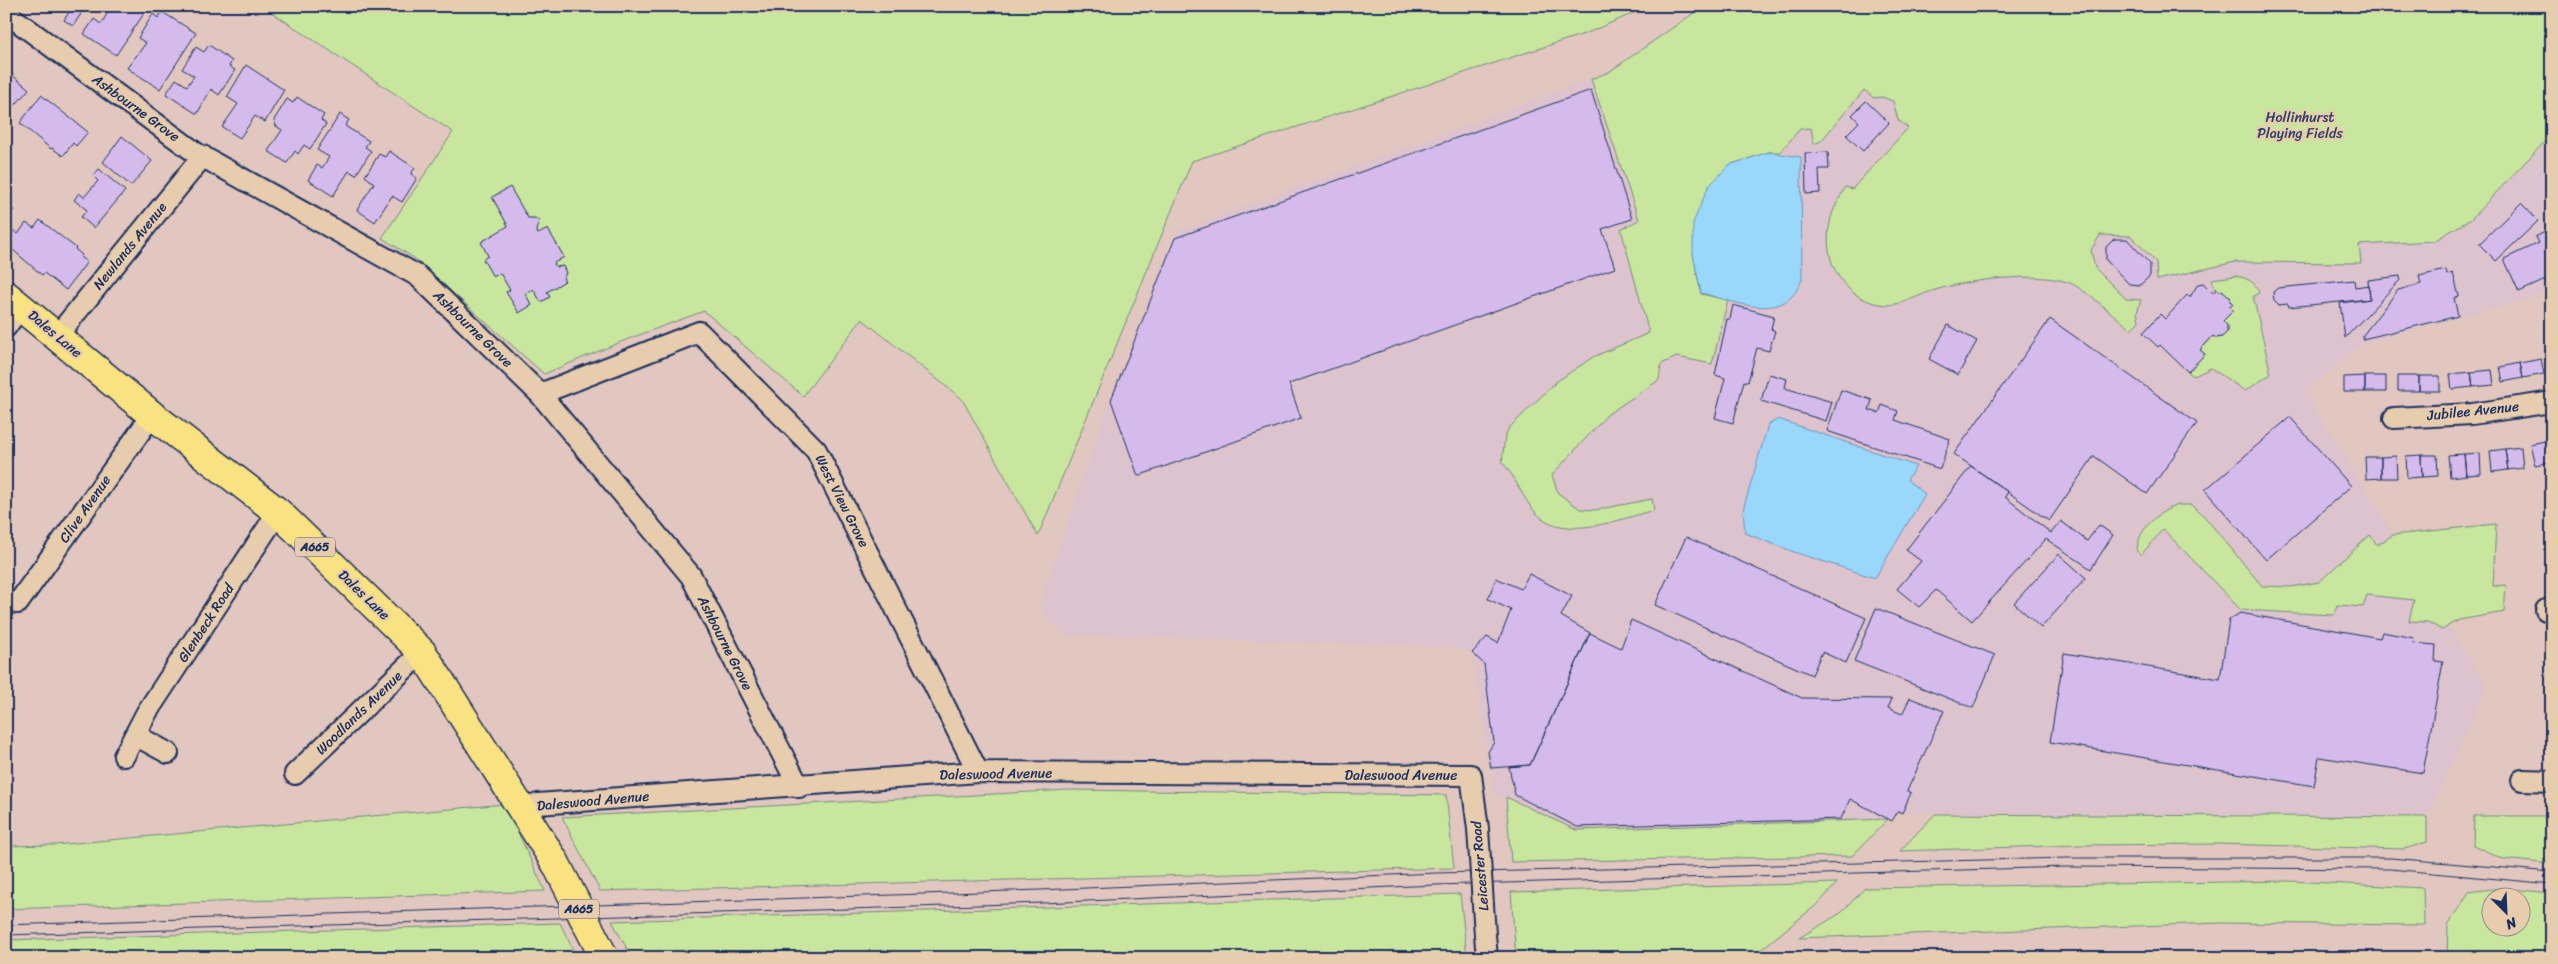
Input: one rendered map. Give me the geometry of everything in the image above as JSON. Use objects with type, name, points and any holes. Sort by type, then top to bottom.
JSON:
[{"type":"main road","name":"Dales Lane","points":[[11,309],[57,336],[152,415],[278,512],[422,652],[524,810],[555,862],[603,957]]},
{"type":"street","points":[[6,12],[9,6]]},
{"type":"street","name":"Ashbourne Grove","points":[[6,12],[203,156],[418,276],[540,394],[691,576],[799,787]]},
{"type":"street","name":"Newlands Avenue","points":[[57,336],[203,156]]},
{"type":"street","name":"West View Grove","points":[[540,394],[699,332],[816,450],[978,772]]},
{"type":"street","name":"Jubilee Avenue","points":[[2394,418],[2472,414],[2552,402]]},
{"type":"street","name":"Clive Avenue","points":[[18,603],[152,415]]},
{"type":"street","name":"Glenbeck Road","points":[[124,756],[147,712],[278,512]]},
{"type":"street","name":"Woodlands Avenue","points":[[295,774],[422,652]]},
{"type":"street","points":[[135,735],[168,753]]},
{"type":"street","name":"Daleswood Avenue","points":[[524,810],[538,804],[799,787],[978,772],[1471,775]]},
{"type":"street","name":"Leicester Road","points":[[1471,775],[1478,829],[1487,958]]},
{"type":"street","points":[[2522,780],[2552,781]]},
{"type":"shaded area","points":[[1704,6],[2550,136],[2552,134],[2552,289],[2528,299],[2360,344],[2305,392],[2393,534],[2496,524],[2493,586],[2506,585],[2504,612],[2459,620],[2448,627],[2487,686],[2427,817],[1899,813],[1888,819],[1576,830],[1506,797],[1495,797],[1472,653],[1449,647],[1064,635],[1039,607],[1110,400],[1176,232],[1609,72]]},
{"type":"green space","points":[[262,6],[1650,6],[1587,33],[1192,161],[1038,536],[962,399],[862,319],[803,396],[704,311],[628,339],[544,374],[414,258],[382,238],[453,132]]},
{"type":"green space","name":"Hollinhurst Playing Fields","points":[[1704,6],[2552,6],[2552,134],[2471,219],[2434,241],[2359,245],[2361,263],[2235,262],[2157,280],[2156,262],[2131,236],[2100,235],[2091,250],[2095,268],[2126,299],[2141,300],[2137,312],[2139,321],[2131,329],[2083,290],[2057,279],[2022,277],[1965,283],[1935,290],[1893,305],[1873,303],[1860,297],[1848,288],[1833,265],[1829,252],[1828,237],[1832,213],[1845,187],[1852,189],[1908,128],[1898,120],[1893,101],[1882,97],[1874,98],[1864,90],[1821,141],[1814,144],[1811,128],[1800,129],[1780,152],[1769,152],[1729,165],[1693,254],[1701,294],[1728,300],[1712,364],[1677,357],[1661,364],[1659,380],[1608,414],[1552,475],[1558,493],[1580,509],[1595,510],[1652,499],[1654,510],[1594,526],[1562,526],[1548,522],[1536,513],[1502,462],[1505,436],[1509,428],[1556,382],[1593,357],[1649,333],[1621,229],[1639,220],[1591,79],[1609,72]]},
{"type":"green space","points":[[2235,276],[2250,281],[2259,293],[2253,296],[2271,374],[2245,391],[2211,368],[2194,376],[2188,372],[2204,354],[2200,350],[2213,336],[2216,338],[2222,337],[2223,321],[2233,304],[2222,290],[2220,292],[2215,290],[2212,279]]},
{"type":"green space","points":[[2178,505],[2191,505],[2204,516],[2262,586],[2291,587],[2319,582],[2370,535],[2377,545],[2393,535],[2496,524],[2493,586],[2506,585],[2504,612],[2459,620],[2442,630],[2428,622],[2409,621],[2414,600],[2367,595],[2363,607],[2337,605],[2334,615],[2241,610],[2163,529],[2141,555],[2137,551],[2141,536],[2150,522]]},
{"type":"green space","points":[[1069,790],[1446,795],[1454,868],[600,891],[562,817]]},
{"type":"green space","points":[[1506,797],[1576,830],[1888,819],[1852,856],[1511,862]]},
{"type":"green space","points":[[505,804],[545,891],[6,909],[6,846],[54,845]]},
{"type":"green space","points":[[1935,814],[2427,817],[2427,842],[2404,849],[2219,844],[2078,845],[1900,851]]},
{"type":"green space","points":[[2474,816],[2552,816],[2552,864],[2503,859],[2473,845]]},
{"type":"green space","points":[[2289,881],[2423,888],[2424,925],[2220,923],[1799,938],[1841,913],[1865,888]]},
{"type":"green space","points":[[1837,883],[1820,902],[1754,955],[1516,958],[1511,892]]},
{"type":"green space","points":[[2480,891],[2480,936],[2530,936],[2530,891],[2552,893],[2552,958],[2447,958],[2448,925],[2469,892]]},
{"type":"green space","points":[[1460,894],[1467,958],[632,958],[612,921]]},
{"type":"green space","points":[[560,923],[577,958],[6,958],[6,940]]},
{"type":"water","points":[[1769,152],[1801,157],[1802,279],[1795,293],[1785,302],[1773,306],[1745,305],[1701,293],[1693,254],[1693,223],[1708,187],[1729,165]]},
{"type":"water","points":[[1778,419],[1916,466],[1907,480],[1925,494],[1875,578],[1794,552],[1745,533],[1743,510],[1768,425]]},
{"type":"building","points":[[73,6],[86,6],[73,26],[64,20]]},
{"type":"building","points":[[96,6],[149,6],[116,55],[84,34],[94,19],[101,24],[107,14]]},
{"type":"building","points":[[162,12],[196,33],[160,89],[127,68],[146,43],[138,38],[153,14],[158,18]]},
{"type":"building","points":[[209,45],[232,61],[229,66],[235,70],[219,95],[211,89],[197,114],[166,94],[176,79],[187,86],[194,76],[182,69],[196,47],[204,52]]},
{"type":"building","points":[[246,65],[284,90],[265,122],[255,116],[240,138],[222,127],[238,104],[227,97]]},
{"type":"building","points":[[11,74],[29,89],[6,116],[6,76],[8,78]]},
{"type":"building","points":[[1591,90],[1632,219],[1602,229],[1615,268],[1289,384],[1301,418],[1138,476],[1111,400],[1175,238]]},
{"type":"building","points":[[41,95],[88,132],[76,146],[73,143],[63,156],[51,149],[20,123]]},
{"type":"building","points":[[297,97],[324,115],[321,120],[326,124],[310,149],[304,145],[298,154],[295,151],[287,163],[268,151],[282,130],[276,126],[274,120],[287,99],[293,103]]},
{"type":"building","points":[[1866,101],[1889,123],[1863,151],[1846,135],[1859,122],[1852,115]]},
{"type":"building","points":[[340,114],[349,120],[345,126],[369,141],[365,147],[371,151],[356,175],[349,171],[333,196],[308,180],[317,165],[322,168],[329,157],[317,150]]},
{"type":"building","points":[[122,136],[152,161],[131,186],[103,162]]},
{"type":"building","points":[[389,151],[415,168],[411,174],[417,178],[402,202],[392,196],[375,222],[357,210],[374,183],[365,176],[379,154],[385,157]]},
{"type":"building","points":[[1828,152],[1829,169],[1819,169],[1820,193],[1806,194],[1805,153]]},
{"type":"building","points":[[99,169],[125,191],[94,228],[81,217],[87,210],[74,200],[79,193],[84,197],[98,181],[93,176]]},
{"type":"building","points":[[510,187],[528,218],[535,218],[539,221],[536,231],[538,234],[548,229],[564,257],[554,263],[556,267],[563,266],[566,273],[563,279],[565,281],[547,292],[550,297],[541,302],[533,289],[525,294],[532,305],[519,313],[506,292],[510,290],[500,273],[493,277],[483,259],[488,256],[481,242],[508,226],[492,197]]},
{"type":"building","points":[[2521,203],[2538,221],[2496,261],[2479,244]]},
{"type":"building","points":[[6,204],[14,210],[6,219]]},
{"type":"building","points":[[40,220],[76,248],[82,255],[80,257],[87,262],[66,290],[44,273],[42,275],[6,244],[6,225],[18,234],[26,223],[34,228]]},
{"type":"building","points":[[2552,222],[2552,277],[2519,292],[2504,259],[2538,243],[2535,237],[2547,231],[2545,225]]},
{"type":"building","points":[[2114,239],[2127,239],[2150,264],[2150,276],[2140,285],[2129,284],[2106,260],[2106,247]]},
{"type":"building","points":[[2446,270],[2447,275],[2453,273],[2459,296],[2454,298],[2458,316],[2363,339],[2363,335],[2398,290],[2421,284],[2419,276]]},
{"type":"building","points":[[2400,276],[2400,280],[2345,338],[2340,303],[2370,299],[2368,280]]},
{"type":"building","points":[[2354,280],[2355,287],[2369,285],[2370,299],[2289,307],[2288,304],[2278,305],[2274,301],[2273,292],[2278,288]]},
{"type":"building","points":[[2203,283],[2213,293],[2217,288],[2220,292],[2222,290],[2231,298],[2229,300],[2233,304],[2229,307],[2233,311],[2223,321],[2227,325],[2227,332],[2222,337],[2216,338],[2213,336],[2200,350],[2205,354],[2188,372],[2160,345],[2158,347],[2143,333],[2160,314],[2165,319],[2187,295],[2190,297],[2198,284]]},
{"type":"building","points":[[1733,305],[1774,316],[1771,329],[1775,331],[1769,351],[1757,348],[1748,382],[1744,381],[1733,423],[1715,418],[1725,378],[1715,375],[1727,319],[1730,319]]},
{"type":"building","points":[[2050,319],[2197,423],[2147,494],[2094,456],[2049,521],[1954,454]]},
{"type":"building","points":[[1948,325],[1977,341],[1958,375],[1929,359]]},
{"type":"building","points":[[2541,359],[2544,374],[2523,378],[2520,363]]},
{"type":"building","points":[[2520,363],[2523,378],[2503,382],[2500,367]]},
{"type":"building","points":[[2492,370],[2494,385],[2473,387],[2471,372]]},
{"type":"building","points":[[2471,372],[2473,387],[2452,389],[2450,374]]},
{"type":"building","points":[[1769,374],[1787,379],[1785,388],[1832,402],[1826,421],[1761,401]]},
{"type":"building","points":[[2365,376],[2365,392],[2344,392],[2344,377]]},
{"type":"building","points":[[2365,376],[2386,376],[2386,392],[2365,392]]},
{"type":"building","points":[[2398,376],[2419,376],[2419,391],[2398,391]]},
{"type":"building","points":[[2419,376],[2440,376],[2440,391],[2419,391]]},
{"type":"building","points":[[1841,390],[1872,400],[1869,410],[1879,413],[1882,405],[1898,411],[1895,420],[1950,439],[1940,469],[1827,431]]},
{"type":"building","points":[[2290,417],[2351,486],[2266,560],[2205,490]]},
{"type":"building","points":[[2552,439],[2552,461],[2550,462],[2545,441]]},
{"type":"building","points":[[2545,441],[2550,462],[2535,465],[2530,444]]},
{"type":"building","points":[[2521,447],[2523,468],[2508,470],[2505,449]]},
{"type":"building","points":[[2505,449],[2508,470],[2492,472],[2490,451]]},
{"type":"building","points":[[2480,453],[2481,474],[2466,475],[2464,454]]},
{"type":"building","points":[[2464,454],[2466,475],[2450,477],[2448,455]]},
{"type":"building","points":[[2421,455],[2422,477],[2407,478],[2406,456]]},
{"type":"building","points":[[2421,455],[2437,455],[2438,476],[2422,477]]},
{"type":"building","points":[[2396,456],[2397,478],[2381,478],[2381,457]]},
{"type":"building","points":[[2365,457],[2381,457],[2381,478],[2366,479]]},
{"type":"building","points":[[1971,466],[2008,492],[2005,497],[2051,533],[2061,521],[2087,541],[2099,525],[2113,535],[2091,569],[2046,539],[1972,621],[1936,590],[1919,607],[1897,589],[1921,561],[1906,550]]},
{"type":"building","points":[[1686,537],[1866,618],[1846,663],[1822,652],[1812,675],[1655,605]]},
{"type":"building","points":[[2059,554],[2086,578],[2041,628],[2014,603]]},
{"type":"building","points":[[1529,574],[1572,596],[1561,616],[1590,633],[1530,765],[1491,768],[1488,752],[1494,742],[1484,664],[1472,653],[1487,637],[1498,643],[1511,610],[1488,599],[1496,578],[1521,589]]},
{"type":"building","points":[[1876,608],[1995,655],[1973,708],[1854,661]]},
{"type":"building","points":[[2240,613],[2380,638],[2382,632],[2414,638],[2413,643],[2436,645],[2435,661],[2443,662],[2423,773],[2319,757],[2314,786],[2050,742],[2064,653],[2220,679],[2229,620]]},
{"type":"building","points":[[1631,620],[1802,698],[1892,699],[1888,708],[1902,714],[1910,698],[1944,711],[1907,791],[1911,793],[1902,813],[1898,811],[1892,821],[1850,799],[1841,819],[1577,827],[1515,795],[1509,767],[1530,765],[1590,633],[1621,648]]},
{"type":"tram line","points":[[6,925],[1040,890],[1436,873],[2069,858],[2391,858],[2552,872]]},
{"type":"tram line","points":[[6,935],[1043,903],[1435,885],[2068,867],[2390,869],[2552,884]]}]
